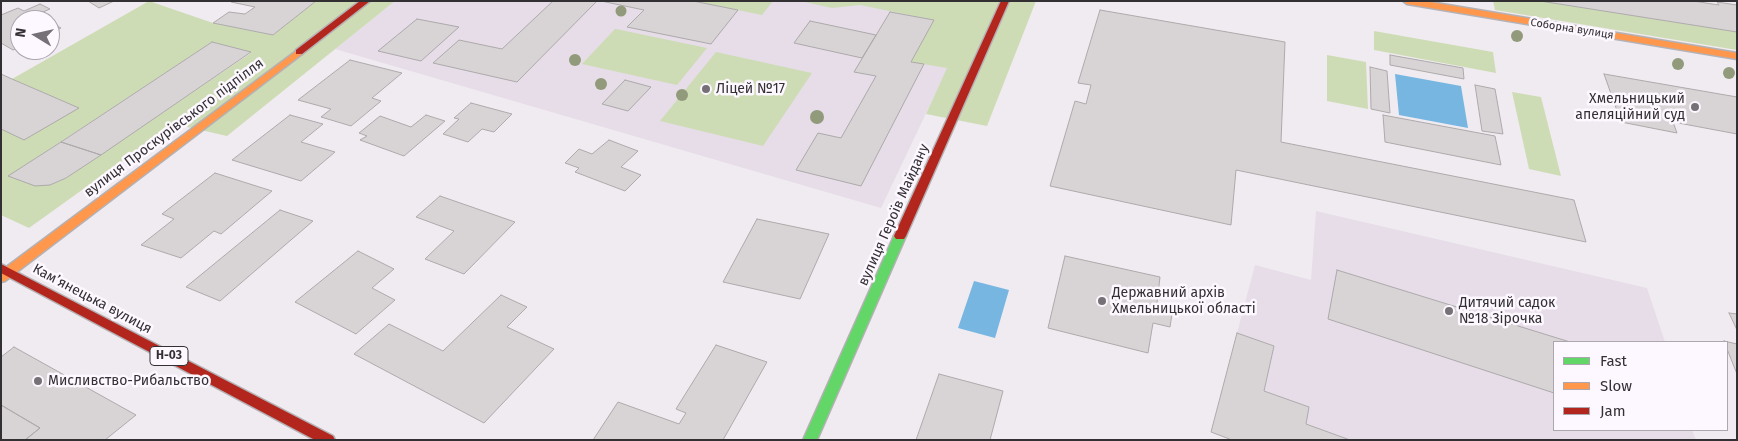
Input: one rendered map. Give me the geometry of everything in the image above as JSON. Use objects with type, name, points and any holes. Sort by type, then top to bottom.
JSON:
[{"type":"street","name":"вулиця Проскурівського підпілля","points":[[4,273],[366,1]]},
{"type":"street","name":"вулиця Героїв Майдану","points":[[810,440],[1005,1]]},
{"type":"street","name":"Соборна вулиця","points":[[1407,1],[1737,56]]},
{"type":"street","name":"Камʼянецька вулиця","points":[[4,273],[328,440]]},
{"type":"shaded area","name":"Ліцей №17","points":[[395,1],[869,1],[970,21],[881,208],[335,49]]},
{"type":"shaded area","name":"Дитячий садок №18 Зірочка","points":[[1316,211],[1647,288],[1665,341],[1553,341],[1553,431],[1692,431],[1696,440],[1350,440],[1306,424],[1309,407],[1264,391],[1274,346],[1237,333],[1255,265],[1311,280]]},
{"type":"green space","points":[[149,1],[213,23],[273,35],[316,1],[395,1],[227,136],[174,124],[29,228],[1,215],[1,129],[78,108],[12,79],[45,60],[60,60],[60,52]],"holes":[[[212,42],[251,53],[66,178],[50,185],[9,176]]]},
{"type":"green space","points":[[693,1],[773,1],[762,15]]},
{"type":"green space","points":[[800,1],[1036,1],[987,126],[926,114],[947,68],[911,62],[933,20],[860,5],[832,8]]},
{"type":"green space","points":[[1493,1],[1540,1],[1737,32],[1737,50],[1495,10]]},
{"type":"green space","points":[[615,29],[707,48],[677,85],[582,64]]},
{"type":"green space","points":[[1374,31],[1493,52],[1496,73],[1374,50]]},
{"type":"green space","points":[[716,52],[812,73],[763,146],[660,121]]},
{"type":"green space","points":[[1327,55],[1366,62],[1368,109],[1327,101]]},
{"type":"green space","points":[[1512,92],[1541,97],[1561,176],[1529,169]]},
{"type":"water","points":[[1395,74],[1461,86],[1468,128],[1399,115]]},
{"type":"water","points":[[974,281],[1009,290],[995,338],[958,328]]},
{"type":"building","points":[[88,1],[114,1],[99,8]]},
{"type":"building","points":[[232,1],[316,1],[273,35],[213,23],[229,12],[245,14],[255,7]]},
{"type":"building","points":[[553,1],[597,1],[517,82],[433,63],[459,40],[502,49]]},
{"type":"building","points":[[601,1],[693,1],[738,10],[711,44],[627,27],[644,10]]},
{"type":"building","points":[[1540,1],[1693,1],[1719,5],[1717,2],[1737,5],[1737,32]]},
{"type":"building","points":[[40,4],[50,9],[48,10],[26,10]]},
{"type":"building","points":[[1100,10],[1285,42],[1281,142],[1574,200],[1586,242],[1236,170],[1231,225],[1050,186],[1075,101],[1086,104],[1091,85],[1078,83]]},
{"type":"building","points":[[10,11],[10,48],[1,43],[1,15]]},
{"type":"building","points":[[890,12],[934,20],[911,62],[924,64],[861,186],[796,170],[818,133],[841,138],[876,76],[854,72]]},
{"type":"building","points":[[417,19],[459,27],[421,61],[378,51]]},
{"type":"building","points":[[810,21],[876,35],[862,58],[794,43]]},
{"type":"building","points":[[212,42],[251,52],[101,155],[61,142]]},
{"type":"building","points":[[1390,55],[1463,68],[1464,79],[1390,65]]},
{"type":"building","points":[[350,60],[402,73],[372,98],[381,101],[351,126],[321,117],[331,109],[298,100]]},
{"type":"building","points":[[1370,67],[1387,71],[1390,113],[1371,109]]},
{"type":"building","points":[[1,74],[79,108],[24,140],[1,129]]},
{"type":"building","points":[[1604,74],[1737,97],[1737,134],[1673,122],[1677,133],[1621,122]]},
{"type":"building","points":[[625,80],[651,87],[628,111],[602,104]]},
{"type":"building","points":[[1475,85],[1495,89],[1503,134],[1482,131]]},
{"type":"building","points":[[471,103],[512,114],[494,132],[482,129],[468,142],[443,134],[459,119],[454,118]]},
{"type":"building","points":[[290,115],[323,124],[301,142],[335,152],[301,181],[232,160]]},
{"type":"building","points":[[426,115],[445,121],[404,156],[360,140],[367,136],[359,133],[380,116],[411,127]]},
{"type":"building","points":[[1383,115],[1495,136],[1501,165],[1385,142]]},
{"type":"building","points":[[609,140],[638,151],[621,167],[641,175],[625,191],[575,172],[579,168],[565,163],[579,149],[592,154]]},
{"type":"building","points":[[61,142],[101,155],[66,178],[50,185],[35,186],[8,176]]},
{"type":"building","points":[[215,173],[272,191],[221,234],[214,231],[181,258],[141,245],[174,219],[162,214]]},
{"type":"building","points":[[440,196],[515,222],[464,274],[425,259],[454,231],[416,217]]},
{"type":"building","points":[[280,210],[313,221],[220,301],[186,287]]},
{"type":"building","points":[[757,219],[829,234],[800,299],[723,282]]},
{"type":"building","points":[[358,251],[394,269],[372,288],[395,300],[356,334],[295,302]]},
{"type":"building","points":[[1065,256],[1160,277],[1157,303],[1173,307],[1170,327],[1153,323],[1148,353],[1048,328]]},
{"type":"building","points":[[1337,270],[1567,341],[1553,341],[1553,393],[1328,319]]},
{"type":"building","points":[[501,295],[527,307],[507,327],[554,349],[484,423],[354,354],[389,324],[443,351]]},
{"type":"building","points":[[1729,313],[1737,314],[1737,330]]},
{"type":"building","points":[[1237,333],[1274,346],[1264,391],[1309,407],[1306,424],[1350,440],[1232,440],[1211,432]]},
{"type":"building","points":[[1728,342],[1737,344],[1737,374],[1728,352]]},
{"type":"building","points":[[716,345],[767,362],[723,440],[593,440],[618,402],[679,424],[686,413],[676,409]]},
{"type":"building","name":"Мисливство-Рибальство","points":[[14,347],[136,415],[105,440],[25,440],[40,428],[1,405],[1,357]]},
{"type":"building","points":[[939,374],[1003,391],[990,440],[916,440]]},
{"type":"building","points":[[1,405],[40,428],[25,440],[1,440]]},
{"type":"traffic: fast","points":[[810,440],[900,236]]},
{"type":"traffic: slow","points":[[1407,1],[1737,56]]},
{"type":"traffic: slow","points":[[1,278],[299,52]]},
{"type":"traffic: jam","points":[[299,52],[366,1]]},
{"type":"traffic: jam","points":[[900,236],[1005,1]]},
{"type":"traffic: jam","points":[[1,268],[328,440]]},
{"type":"place","name":"Ліцей №17","points":[[706,89]]},
{"type":"place","name":"Хмельницький апеляційний суд","points":[[1695,107]]},
{"type":"place","name":"Державний архів Хмельницької області","points":[[1102,301]]},
{"type":"place","name":"Дитячий садок №18 Зірочка","points":[[1449,311]]},
{"type":"place","name":"Мисливство-Рибальство","points":[[38,381]]}]
